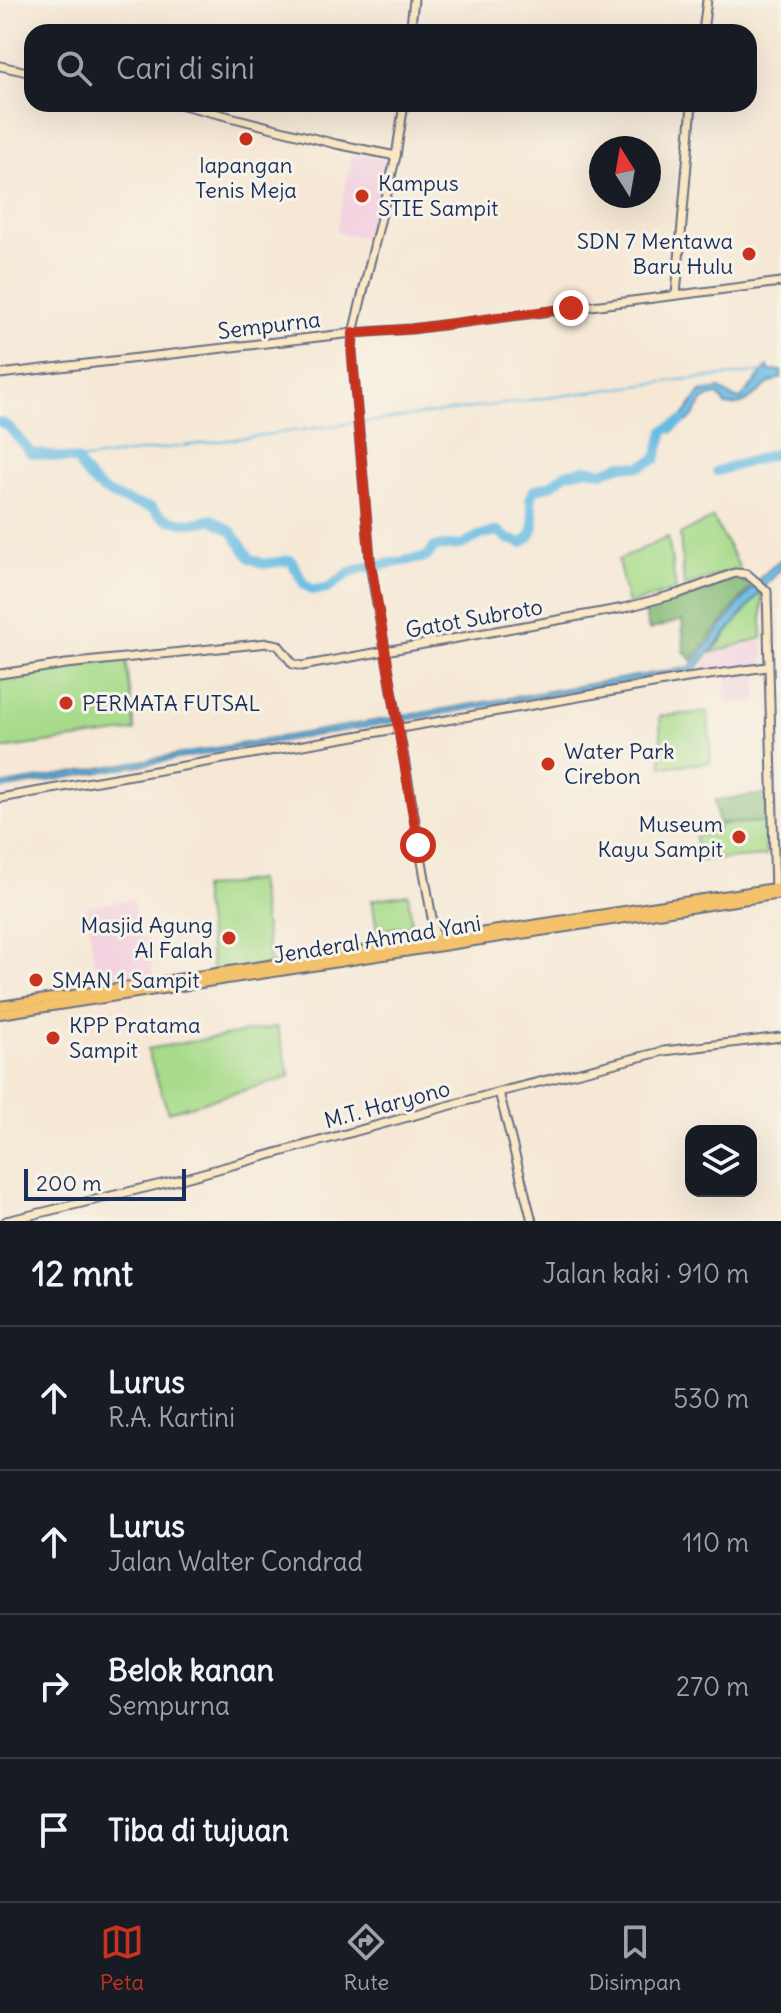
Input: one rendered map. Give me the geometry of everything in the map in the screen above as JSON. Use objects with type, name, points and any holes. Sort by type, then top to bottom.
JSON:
[{"type":"highway","points":[[755,895],[778,891]]},
{"type":"highway","name":"Jenderal Ahmad Yani","points":[[0,1006],[755,895]]},
{"type":"highway","name":"Jenderal Ahmad Yani","points":[[0,1014],[455,946],[755,895]]},
{"type":"street","points":[[411,24],[414,0]]},
{"type":"street","points":[[704,24],[707,0]]},
{"type":"street","points":[[0,66],[24,71]]},
{"type":"street","points":[[210,112],[396,156]]},
{"type":"street","points":[[403,112],[396,156],[353,333],[352,352],[371,570],[436,941]]},
{"type":"street","points":[[676,295],[691,112]]},
{"type":"street","name":"Sempurna","points":[[0,374],[411,329],[781,282]]},
{"type":"street","name":"Gatot Subroto","points":[[0,674],[268,643],[278,645],[289,661],[297,666],[624,608],[680,593],[735,573],[747,574],[767,591],[767,667]]},
{"type":"street","points":[[0,798],[687,678],[767,667],[778,891]]},
{"type":"street","name":"M.T. Haryono","points":[[6,1221],[174,1181],[499,1092],[673,1049],[781,1037]]},
{"type":"street","points":[[499,1092],[532,1221]]},
{"type":"shaded area","name":"Kampus STIE Sampit","points":[[352,154],[390,160],[370,239],[336,232]]},
{"type":"shaded area","points":[[763,641],[763,664],[699,673],[712,655]]},
{"type":"shaded area","points":[[758,674],[757,702],[725,703],[728,677]]},
{"type":"shaded area","points":[[133,899],[140,937],[146,936],[154,981],[99,989],[86,906]]},
{"type":"green space","points":[[713,518],[740,568],[684,586],[680,534]]},
{"type":"green space","points":[[668,537],[676,590],[628,605],[618,560]]},
{"type":"green space","points":[[735,578],[750,587],[692,660],[684,651],[682,620],[649,630],[644,610]]},
{"type":"green space","points":[[760,592],[762,638],[712,653]]},
{"type":"green space","name":"PERMATA FUTSAL","points":[[126,659],[135,731],[0,749],[0,675]]},
{"type":"green space","points":[[708,712],[711,762],[662,767],[660,716]]},
{"type":"green space","points":[[765,794],[766,822],[718,823],[715,800]]},
{"type":"green space","points":[[765,822],[766,856],[698,861],[695,836],[717,832],[719,825]]},
{"type":"green space","points":[[258,880],[270,964],[213,972],[202,888]]},
{"type":"green space","points":[[408,894],[412,925],[377,931],[372,900]]},
{"type":"green space","points":[[277,1027],[290,1077],[168,1112],[147,1049]]},
{"type":"water","points":[[768,366],[769,371],[781,371],[781,378],[749,400],[735,405],[725,405],[718,395],[706,399],[689,420],[672,432],[669,425],[683,416],[701,392],[720,389],[741,399]]},
{"type":"water","points":[[781,559],[781,568],[694,671],[0,789],[0,785],[690,667],[760,578]]},
{"type":"waterway","points":[[360,423],[680,380],[766,372]]},
{"type":"waterway","points":[[0,422],[9,427],[31,453],[77,460],[91,480],[118,498],[152,508],[172,521],[188,523],[212,519],[232,532],[250,558],[263,564],[291,560],[304,584],[313,590],[328,588],[349,573],[363,568],[427,557],[434,547],[461,545],[498,531],[508,539],[522,543],[533,529],[530,498],[534,490],[551,485],[565,474],[587,469],[602,472],[621,465],[639,467],[656,459],[664,431],[681,421]]},
{"type":"waterway","points":[[77,460],[354,423]]},
{"type":"waterway","points":[[717,471],[781,452]]},
{"type":"place","name":"lapangan Tenis Meja","points":[[246,139]]},
{"type":"place","name":"Kampus STIE Sampit","points":[[362,196]]},
{"type":"place","name":"SDN 7 Mentawa Baru Hulu","points":[[749,254]]},
{"type":"place","name":"PERMATA FUTSAL","points":[[66,703]]},
{"type":"place","name":"Water Park Cirebon","points":[[548,764]]},
{"type":"place","name":"Museum Kayu Sampit","points":[[739,837]]},
{"type":"place","name":"Masjid Agung Al Falah","points":[[229,938]]},
{"type":"place","name":"SMAN 1 Sampit","points":[[36,980]]},
{"type":"place","name":"KPP Pratama Sampit","points":[[53,1038]]},
{"type":"route","points":[[418,845],[370,559],[352,352],[353,333],[411,329],[571,308]]}]
